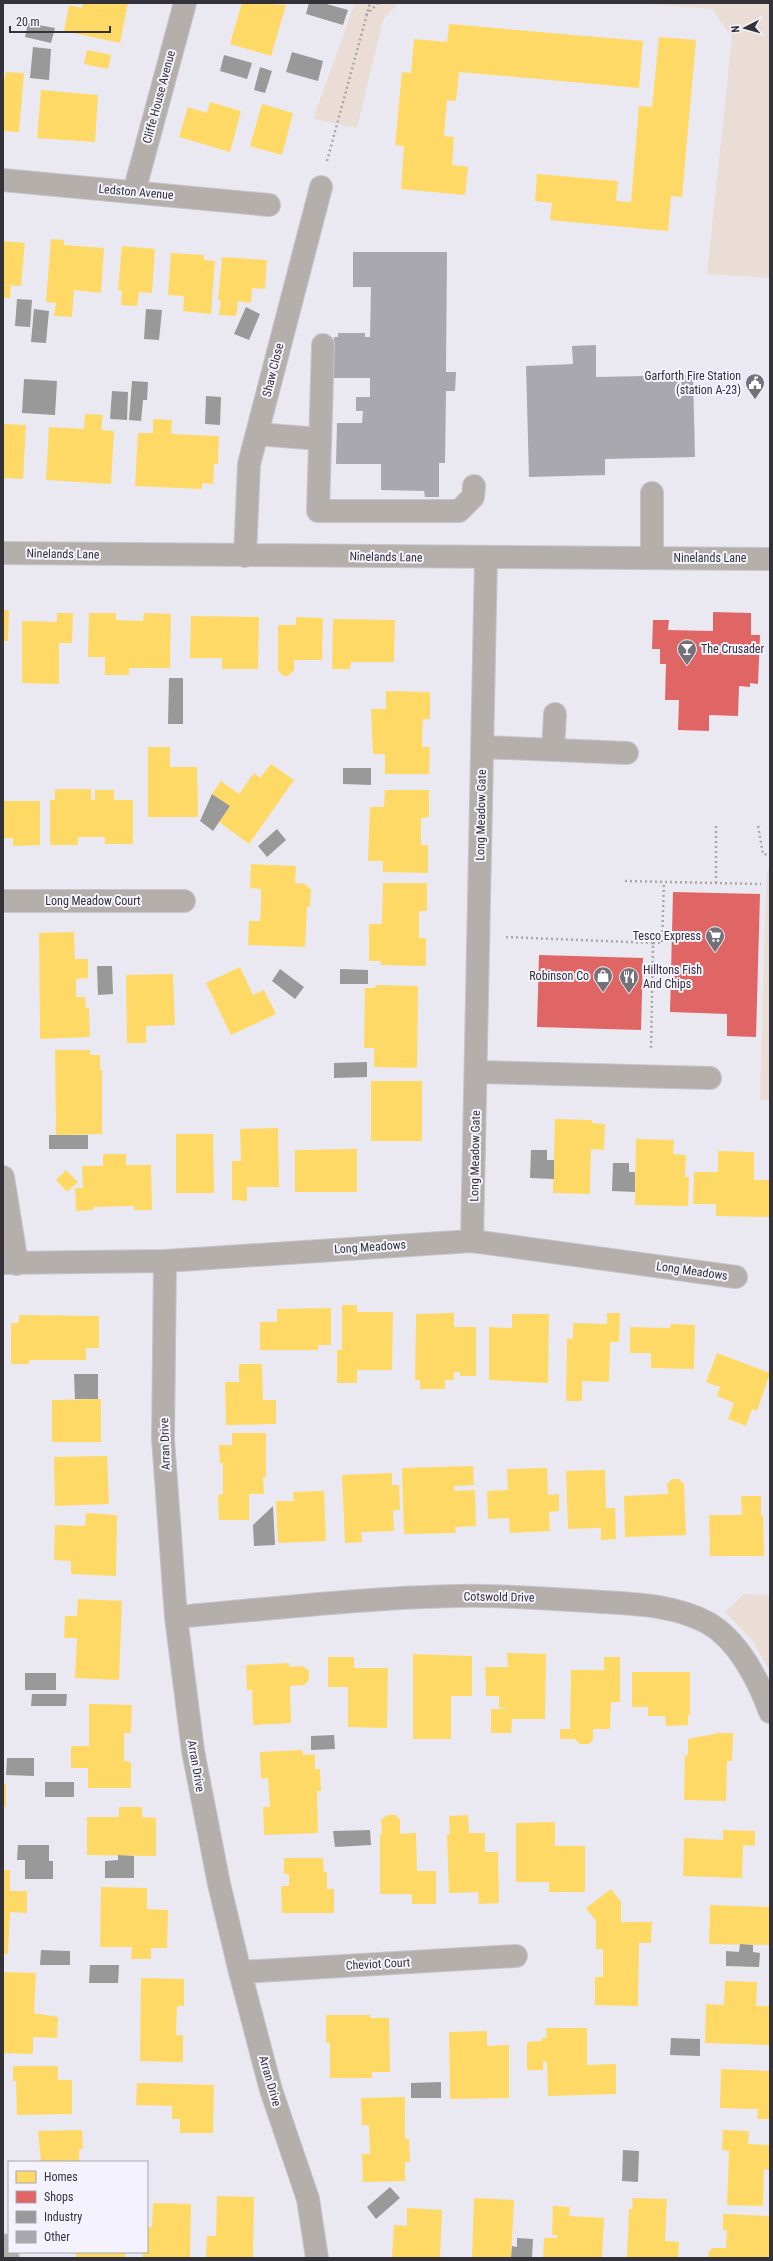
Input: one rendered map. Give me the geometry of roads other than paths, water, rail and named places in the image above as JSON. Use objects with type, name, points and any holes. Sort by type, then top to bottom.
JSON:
[{"type":"street","name":"Cliffe House Avenue","points":[[134,192],[185,3]]},
{"type":"street","name":"Ledston Avenue","points":[[3,180],[269,205]]},
{"type":"street","name":"Shaw Close","points":[[245,556],[249,464],[321,187]]},
{"type":"street","points":[[323,345],[318,511],[459,511],[473,496],[474,486]]},
{"type":"street","points":[[256,434],[320,439]]},
{"type":"street","points":[[652,493],[652,558]]},
{"type":"street","name":"Ninelands Lane","points":[[3,553],[486,558],[770,559]]},
{"type":"street","name":"Long Meadow Gate","points":[[472,1240],[477,1072],[486,558]]},
{"type":"street","points":[[553,750],[555,714]]},
{"type":"street","points":[[483,747],[627,754]]},
{"type":"street","name":"Long Meadow Court","points":[[3,900],[184,901]]},
{"type":"street","points":[[477,1072],[710,1078]]},
{"type":"street","points":[[3,1177],[10,1264]]},
{"type":"street","name":"Long Meadows","points":[[10,1264],[165,1261],[472,1240],[736,1277]]},
{"type":"street","name":"Arran Drive","points":[[165,1261],[163,1439],[176,1617],[193,1751],[219,1884],[240,1972],[272,2090],[308,2198],[318,2258]]},
{"type":"street","name":"Cotswold Drive","points":[[176,1617],[385,1599],[455,1596],[522,1596],[649,1605],[685,1612],[709,1624],[730,1642],[746,1663],[770,1712]]},
{"type":"street","name":"Cheviot Court","points":[[240,1972],[516,1956]]},
{"type":"street","points":[[3,2246],[8,2258]]},
{"type":"place","name":"Garforth Fire Station (station A-23)","points":[[755,400]]},
{"type":"place","name":"The Crusader","points":[[687,666]]},
{"type":"place","name":"Tesco Express","points":[[715,953]]},
{"type":"place","name":"Robinson Co","points":[[603,993]]},
{"type":"place","name":"Hilltons Fish And Chips","points":[[629,994]]}]
